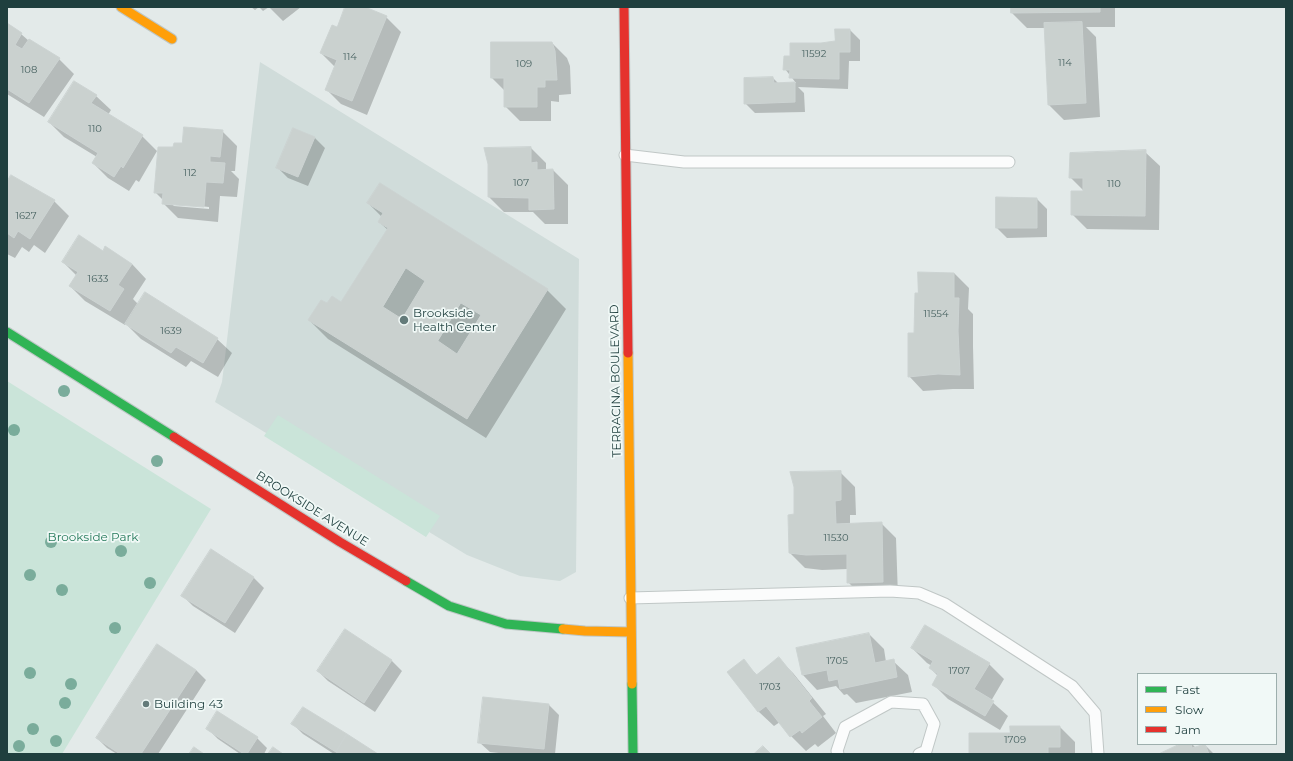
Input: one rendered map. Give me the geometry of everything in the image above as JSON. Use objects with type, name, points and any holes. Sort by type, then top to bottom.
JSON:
[{"type":"street","points":[[121,7],[172,39]]},
{"type":"street","name":"TERRACINA BOULEVARD","points":[[624,7],[633,754]]},
{"type":"street","name":"BROOKSIDE AVENUE","points":[[7,332],[340,542],[449,606],[506,624],[585,631],[631,632]]},
{"type":"lane","points":[[626,155],[684,162],[1009,162]]},
{"type":"lane","points":[[630,598],[890,591],[919,593],[945,604],[1072,686],[1095,712],[1098,754]]},
{"type":"lane","points":[[838,754],[837,751],[845,726],[891,702],[923,704],[934,724],[926,751],[919,754]]},
{"type":"shaded area","name":"Brookside Health Center","points":[[260,62],[579,259],[576,572],[560,581],[520,576],[467,555],[215,402],[222,382]]},
{"type":"green space","name":"Brookside Park","points":[[7,381],[211,509],[62,754],[7,754]]},
{"type":"green space","points":[[278,415],[440,516],[426,537],[264,436]]},
{"type":"building","points":[[345,7],[365,7],[387,16],[352,101],[325,90],[337,60],[320,53],[332,25],[337,27]]},
{"type":"building","points":[[1011,7],[1100,7],[1100,12],[1011,13]]},
{"type":"building","points":[[1082,22],[1086,103],[1048,105],[1044,23]]},
{"type":"building","points":[[7,23],[22,33],[15,45],[22,49],[29,39],[60,58],[29,103],[7,89]]},
{"type":"building","points":[[835,29],[850,29],[850,52],[839,52],[839,79],[789,78],[790,70],[783,70],[784,56],[790,56],[790,43],[821,43],[835,41]]},
{"type":"building","points":[[491,42],[552,42],[555,51],[557,80],[545,80],[545,87],[537,87],[537,107],[504,107],[504,78],[491,78]]},
{"type":"building","points":[[773,77],[774,83],[795,82],[795,102],[744,104],[744,78]]},
{"type":"building","points":[[74,81],[97,95],[91,103],[143,135],[123,168],[121,166],[114,177],[92,163],[98,153],[48,122]]},
{"type":"building","points":[[184,127],[223,130],[220,157],[210,156],[210,162],[225,163],[223,183],[206,182],[204,207],[162,204],[163,193],[154,193],[158,147],[173,147],[174,143],[182,143]]},
{"type":"building","points":[[293,128],[315,137],[298,177],[276,168]]},
{"type":"building","points":[[531,147],[531,163],[537,162],[537,170],[553,169],[554,209],[529,210],[529,198],[488,197],[488,164],[484,148]]},
{"type":"building","points":[[1146,150],[1145,216],[1071,215],[1071,191],[1083,191],[1083,178],[1069,178],[1070,153]]},
{"type":"building","points":[[11,175],[55,200],[30,239],[18,231],[14,238],[7,233],[7,182]]},
{"type":"building","points":[[380,183],[548,289],[467,419],[308,320],[321,300],[327,303],[332,296],[341,302],[388,228],[378,222],[383,213],[367,203]],"holes":[[[406,268],[425,281],[402,319],[383,307]],[[461,303],[481,315],[457,354],[438,341]]]},
{"type":"building","points":[[996,197],[1037,198],[1037,228],[996,228]]},
{"type":"building","points":[[79,235],[103,251],[105,246],[132,264],[118,285],[124,289],[110,311],[69,286],[78,272],[62,262]]},
{"type":"building","points":[[918,272],[954,273],[954,298],[959,298],[958,331],[960,375],[938,374],[908,377],[908,333],[914,333],[915,293],[918,293]]},
{"type":"building","points":[[145,292],[218,338],[203,363],[176,347],[171,353],[125,324]]},
{"type":"building","points":[[841,471],[841,500],[835,501],[836,524],[882,522],[883,582],[847,583],[847,554],[806,555],[789,553],[788,515],[794,514],[794,487],[790,472]]},
{"type":"building","points":[[211,549],[254,577],[225,623],[181,596]]},
{"type":"building","points":[[925,625],[990,663],[974,689],[994,701],[985,716],[932,685],[938,674],[929,668],[933,661],[911,648]]},
{"type":"building","points":[[345,629],[392,660],[364,703],[317,671]]},
{"type":"building","points":[[869,633],[875,663],[894,659],[897,677],[840,689],[838,679],[829,681],[827,670],[802,675],[796,648]]},
{"type":"building","name":"Building 43","points":[[157,644],[196,670],[141,754],[120,754],[96,738]]},
{"type":"building","points":[[779,657],[812,698],[809,701],[822,717],[802,733],[800,730],[790,737],[766,706],[758,712],[727,672],[744,659],[756,675]]},
{"type":"building","points":[[483,697],[549,704],[544,749],[478,743]]},
{"type":"building","points":[[303,707],[347,734],[336,752],[291,724]]},
{"type":"building","points":[[217,711],[258,737],[247,754],[244,754],[206,729]]},
{"type":"building","points":[[1010,726],[1060,726],[1060,747],[1048,747],[1048,754],[969,754],[969,733],[1010,733]]},
{"type":"building","points":[[347,734],[378,754],[339,754],[336,752]]},
{"type":"building","points":[[1178,745],[1191,745],[1192,748],[1205,745],[1209,754],[1159,754]]},
{"type":"building","points":[[763,746],[771,754],[754,754]]},
{"type":"building","points":[[194,747],[204,754],[189,754]]},
{"type":"building","points":[[273,747],[283,754],[268,754]]},
{"type":"traffic: fast","points":[[7,332],[174,437]]},
{"type":"traffic: fast","points":[[406,581],[449,606],[506,624],[563,629]]},
{"type":"traffic: fast","points":[[632,684],[633,754]]},
{"type":"traffic: slow","points":[[121,7],[172,39]]},
{"type":"traffic: slow","points":[[628,353],[632,684]]},
{"type":"traffic: slow","points":[[563,629],[631,632]]},
{"type":"traffic: jam","points":[[624,7],[628,353]]},
{"type":"traffic: jam","points":[[174,437],[340,542],[406,581]]},
{"type":"place","name":"Brookside Health Center","points":[[404,320]]},
{"type":"place","name":"Building 43","points":[[146,704]]}]
